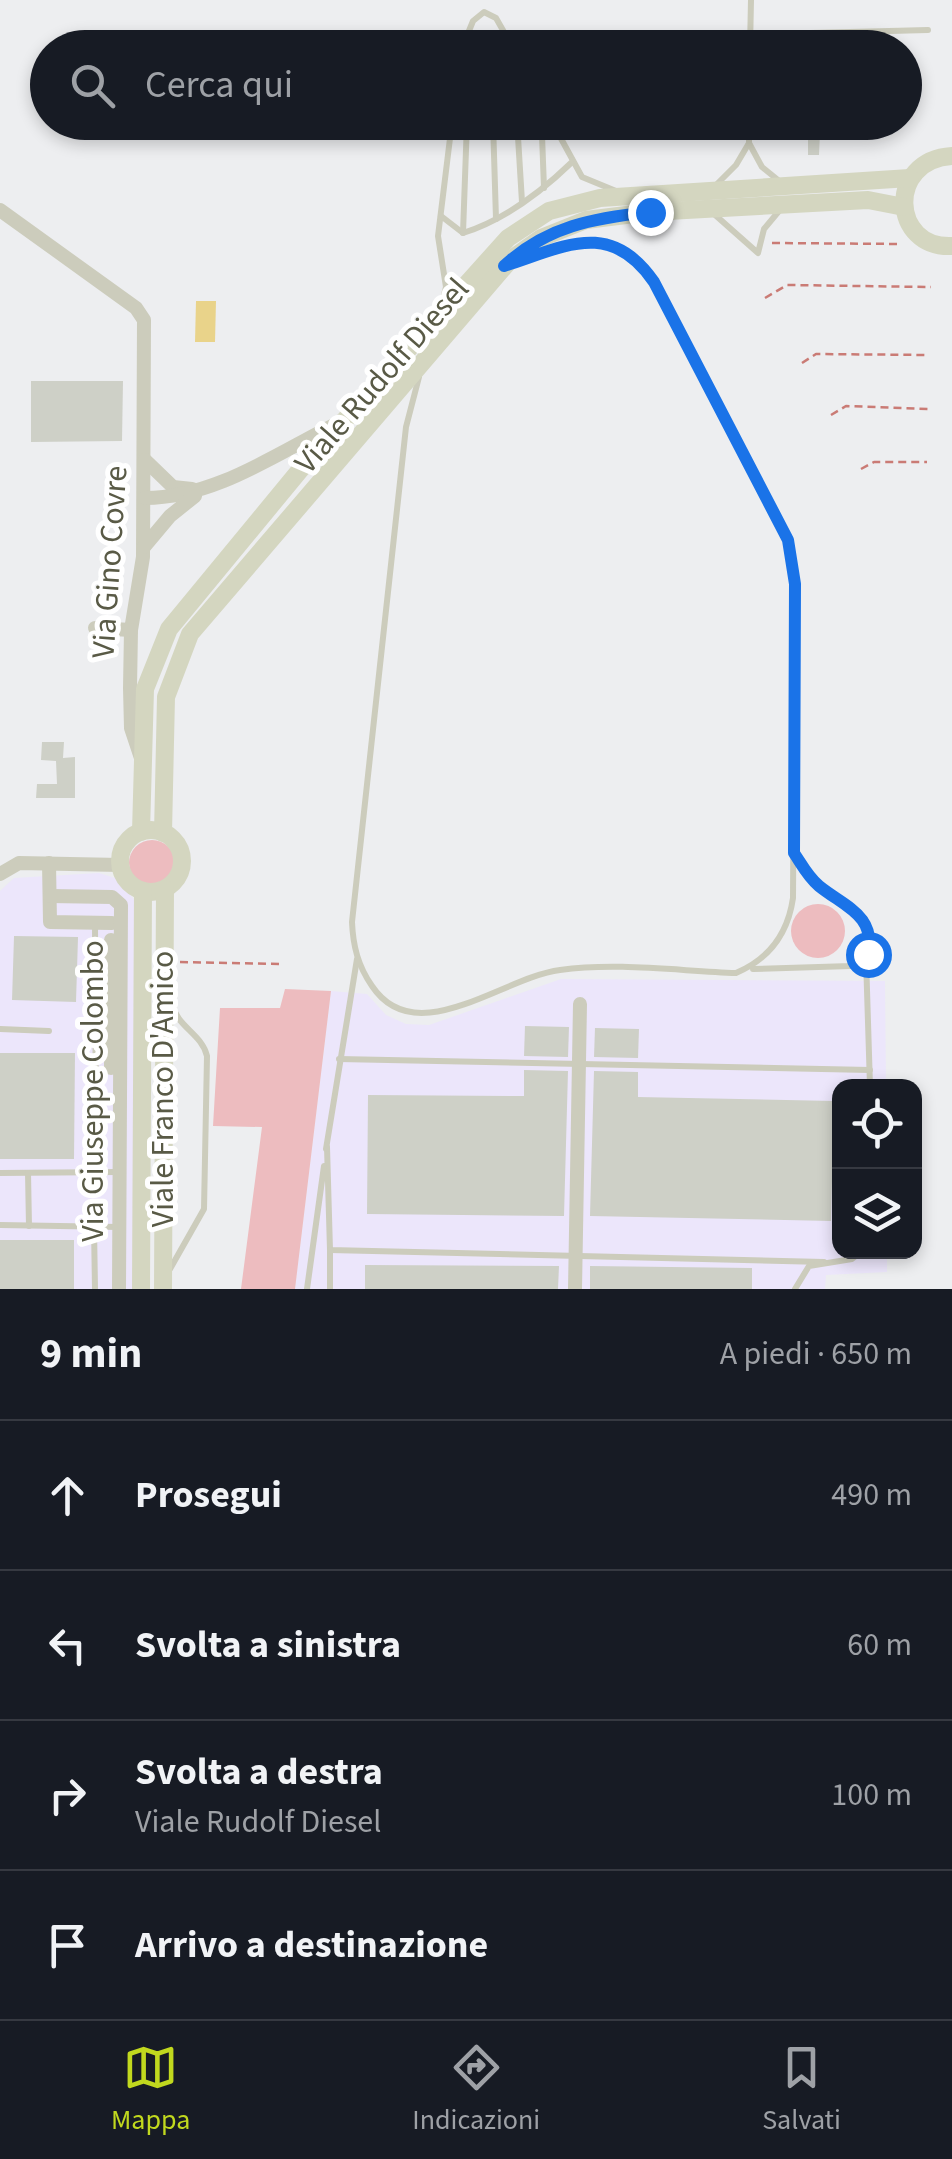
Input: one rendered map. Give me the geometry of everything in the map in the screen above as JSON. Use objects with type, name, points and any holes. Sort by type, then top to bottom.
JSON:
[{"type":"street","points":[[952,156],[928,161],[910,178],[904,207],[916,234],[929,242],[952,246]]},
{"type":"street","name":"Viale Rudolf Diesel","points":[[142,832],[145,689],[169,629],[342,422],[492,252],[530,221],[574,202],[627,195],[910,178]]},
{"type":"street","name":"Viale Rudolf Diesel","points":[[163,833],[166,697],[185,643],[213,602],[504,266],[541,238],[586,220],[868,200],[904,207]]},
{"type":"street","name":"Via Gino Covre","points":[[0,210],[139,312],[145,325],[145,498],[143,548],[131,630],[130,721],[143,764]]},
{"type":"street","points":[[145,498],[180,496],[207,488],[342,422]]},
{"type":"street","points":[[145,459],[173,487],[207,488]]},
{"type":"street","points":[[143,548],[170,516],[207,488]]},
{"type":"street","points":[[95,628],[131,630]]},
{"type":"street","points":[[142,832],[163,833],[182,855],[179,874],[165,889],[143,891],[128,881],[121,865],[125,845],[142,832]]},
{"type":"street","points":[[0,874],[19,863],[121,865]]},
{"type":"street","points":[[49,863],[50,896]]},
{"type":"street","name":"Viale Franco D'Amico","points":[[163,1289],[171,958],[165,889]]},
{"type":"street","name":"Viale Franco D'Amico","points":[[141,1289],[143,891]]},
{"type":"street","name":"Via Giuseppe Colombo","points":[[109,1172],[121,907],[112,897],[50,896],[50,922],[112,922]]},
{"type":"street","name":"Via Giuseppe Colombo","points":[[112,897],[103,1023],[119,1289]]},
{"type":"street","points":[[575,1289],[580,1004]]},
{"type":"street","name":"Via Giuseppe Colombo","points":[[112,1289],[116,1227]]},
{"type":"lane","points":[[750,30],[751,0]]},
{"type":"lane","points":[[469,30],[484,12],[496,18],[503,30]]},
{"type":"lane","points":[[922,30],[928,30]]},
{"type":"lane","points":[[426,325],[446,290],[439,244],[450,140]]},
{"type":"lane","points":[[462,233],[466,140]]},
{"type":"lane","points":[[494,140],[496,219]]},
{"type":"lane","points":[[518,140],[522,203]]},
{"type":"lane","points":[[542,140],[544,189]]},
{"type":"lane","points":[[560,140],[571,163],[587,180],[627,195]]},
{"type":"lane","points":[[692,194],[728,176],[749,143],[762,167],[784,185],[818,186]]},
{"type":"lane","points":[[462,233],[496,219],[544,189],[571,163]]},
{"type":"lane","points":[[709,211],[733,226],[758,253],[766,224],[786,206]]},
{"type":"lane","points":[[440,216],[462,233]]},
{"type":"lane","points":[[504,266],[593,241],[615,246],[638,262],[654,282],[781,524],[794,575],[794,853],[786,925],[764,957],[736,973]]},
{"type":"lane","points":[[308,1289],[339,1059],[357,960],[354,911],[408,408],[416,381],[447,328]]},
{"type":"lane","points":[[794,853],[813,880],[866,921],[870,942],[866,957],[870,1079]]},
{"type":"lane","points":[[95,923],[103,1023]]},
{"type":"lane","points":[[357,960],[386,1002],[422,1015],[564,969],[736,973],[774,965],[846,966],[866,957]]},
{"type":"lane","points":[[163,1289],[174,1256],[204,1209],[208,1056],[203,1044],[174,1014],[171,958]]},
{"type":"lane","points":[[0,1030],[49,1031]]},
{"type":"lane","points":[[339,1059],[870,1070]]},
{"type":"lane","points":[[327,1147],[330,1289]]},
{"type":"lane","points":[[0,1173],[109,1172]]},
{"type":"lane","points":[[28,1173],[29,1226]]},
{"type":"lane","points":[[0,1226],[116,1227]]},
{"type":"lane","points":[[94,1227],[95,1289]]},
{"type":"lane","points":[[330,1250],[824,1262],[852,1259]]},
{"type":"lane","points":[[795,1289],[806,1268],[824,1262]]},
{"type":"path","points":[[760,243],[901,244]]},
{"type":"path","points":[[766,298],[787,286],[931,287]]},
{"type":"path","points":[[802,363],[816,354],[929,355]]},
{"type":"path","points":[[831,415],[846,406],[928,408]]},
{"type":"path","points":[[862,469],[874,462],[927,462]]},
{"type":"path","points":[[171,958],[281,964]]},
{"type":"shaded area","points":[[196,301],[216,301],[215,342],[195,342]]},
{"type":"shaded area","points":[[152,840],[168,847],[175,863],[168,879],[152,886],[136,879],[129,863],[136,847]]},
{"type":"shaded area","points":[[99,873],[118,879],[134,900],[133,1289],[0,1289],[0,891],[14,878]]},
{"type":"shaded area","points":[[818,904],[837,912],[845,931],[837,950],[818,958],[799,950],[791,931],[799,912]]},
{"type":"shaded area","points":[[561,979],[885,981],[886,1079],[832,1079],[832,1259],[887,1259],[887,1272],[826,1275],[825,1289],[295,1289],[331,991],[367,994],[386,1015],[406,1024],[429,1025]]},
{"type":"shaded area","points":[[285,989],[331,991],[295,1289],[241,1289],[262,1127],[213,1126],[220,1008],[280,1008]]},
{"type":"building","points":[[808,140],[820,140],[819,155],[808,155]]},
{"type":"building","points":[[31,381],[123,381],[122,441],[31,442]]},
{"type":"building","points":[[42,742],[64,742],[63,758],[75,757],[75,798],[36,798],[37,784],[57,784],[56,761],[41,760]]},
{"type":"building","points":[[14,936],[78,937],[76,1002],[12,1000]]},
{"type":"building","points":[[525,1026],[569,1027],[568,1057],[524,1056]]},
{"type":"building","points":[[595,1028],[639,1029],[638,1058],[594,1057]]},
{"type":"building","points":[[0,1053],[75,1053],[74,1159],[0,1159]]},
{"type":"building","points":[[524,1070],[568,1071],[564,1216],[367,1214],[368,1095],[524,1096]]},
{"type":"building","points":[[594,1071],[638,1072],[638,1097],[832,1101],[831,1221],[590,1216]]},
{"type":"building","points":[[0,1240],[74,1240],[74,1289],[0,1289]]},
{"type":"building","points":[[365,1265],[559,1266],[558,1289],[365,1289]]},
{"type":"building","points":[[590,1266],[752,1268],[752,1289],[590,1289]]},
{"type":"route","points":[[650,212],[586,220],[552,232],[504,266],[579,242],[600,241],[626,252],[654,282],[788,540],[795,584],[794,853],[813,880],[863,917],[870,936],[868,954]]}]
